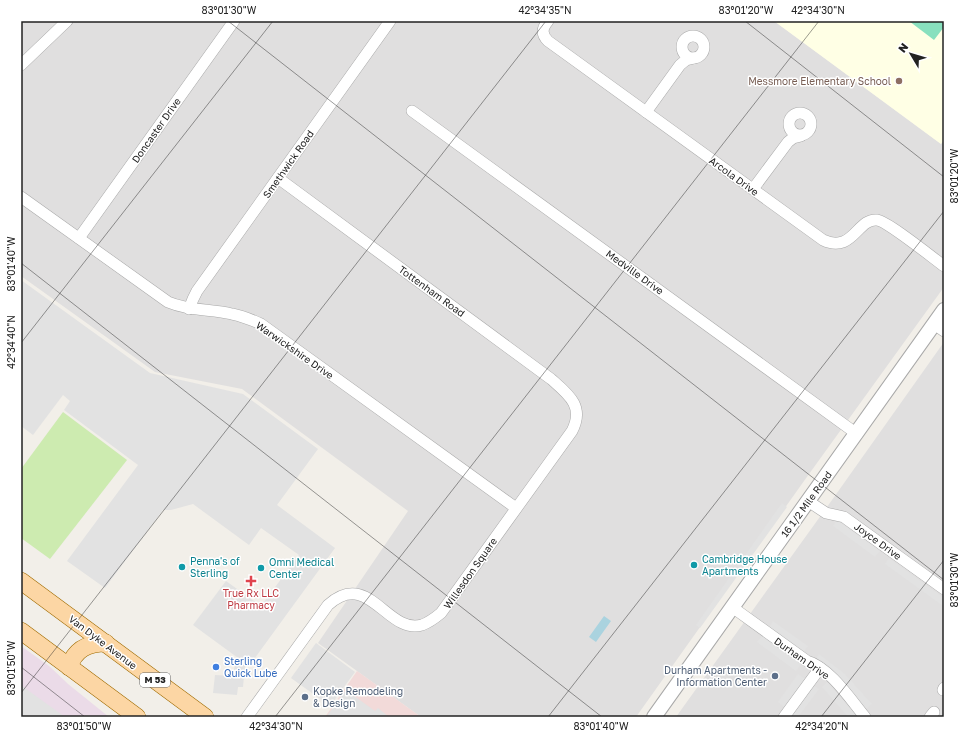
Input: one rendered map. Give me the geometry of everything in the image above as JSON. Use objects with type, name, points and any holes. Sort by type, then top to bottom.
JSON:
[{"type":"main road","name":"Van Dyke Avenue","points":[[21,581],[205,717]]},
{"type":"main road","points":[[21,631],[136,717]]},
{"type":"main road","points":[[69,667],[75,655],[84,647],[97,643],[106,643]]},
{"type":"street","points":[[21,65],[67,21]]},
{"type":"street","name":"Doncaster Drive","points":[[79,238],[234,21]]},
{"type":"street","name":"Smethwick Road","points":[[189,309],[197,291],[390,21]]},
{"type":"street","name":"Arcola Drive","points":[[548,21],[543,29],[543,34],[548,41],[811,232],[830,243],[836,244],[846,240],[868,223],[874,220],[879,220],[944,266]]},
{"type":"street","points":[[646,112],[680,65],[686,60],[698,57],[703,52],[704,45],[700,39],[694,36],[687,38],[683,43],[680,65]]},
{"type":"street","points":[[683,50],[687,56],[694,58]]},
{"type":"street","name":"Medville Drive","points":[[412,111],[857,434]]},
{"type":"street","points":[[752,189],[788,142],[793,138],[807,133],[811,127],[810,120],[805,114],[794,115],[790,121],[790,136],[788,142]]},
{"type":"street","points":[[790,128],[794,134],[801,136]]},
{"type":"street","name":"Tottenham Road","points":[[278,178],[551,379],[571,397],[577,412]]},
{"type":"street","name":"Warwickshire Drive","points":[[21,197],[168,302],[189,309],[232,314],[249,318],[261,324],[516,508]]},
{"type":"street","name":"16 1/2 Mile Road","points":[[654,717],[857,434],[939,328],[944,310]]},
{"type":"street","name":"Willesdon Square","points":[[247,717],[328,605],[342,595],[355,594],[367,598],[402,622],[414,626],[422,625],[431,621],[441,613],[572,431],[577,420],[577,412]]},
{"type":"street","name":"Joyce Drive","points":[[808,501],[826,513],[844,517],[944,590]]},
{"type":"street","name":"Durham Drive","points":[[732,608],[807,661],[820,668],[833,680],[865,717]]},
{"type":"street","points":[[784,717],[820,668]]},
{"type":"shaded area","points":[[21,21],[774,21],[941,144],[944,140],[944,287],[636,717],[421,717],[318,643],[408,511],[242,389],[155,372],[21,276]]},
{"type":"shaded area","name":"Messmore Elementary School","points":[[774,21],[944,21],[944,140],[941,144]]},
{"type":"shaded area","points":[[21,280],[150,373],[243,394],[318,449],[277,505],[335,548],[249,666],[193,625],[226,581],[261,606],[299,555],[261,528],[249,545],[193,504],[171,510],[163,510],[105,588],[67,561],[138,465],[64,410],[70,401],[63,395],[33,435],[21,426]]},
{"type":"shaded area","points":[[944,342],[944,717],[676,717],[832,500]]},
{"type":"shaded area","points":[[782,503],[787,507],[700,628],[696,625]]},
{"type":"shaded area","points":[[837,520],[880,551],[875,557],[833,526]]},
{"type":"shaded area","points":[[889,558],[944,598],[943,606],[885,564]]},
{"type":"shaded area","points":[[773,621],[808,646],[803,653],[769,628]]},
{"type":"shaded area","points":[[762,636],[801,664],[796,671],[757,642]]},
{"type":"shaded area","points":[[316,643],[355,672],[330,706],[291,678]]},
{"type":"shaded area","points":[[21,646],[49,666],[68,684],[109,717],[21,717]]},
{"type":"shaded area","points":[[819,654],[845,674],[872,704],[866,709],[840,679],[815,661]]},
{"type":"shaded area","points":[[235,664],[245,665],[243,687],[238,687],[237,695],[213,693],[215,675],[233,676]]},
{"type":"shaded area","points":[[357,671],[421,717],[325,717]]},
{"type":"shaded area","points":[[798,674],[805,679],[784,707],[778,702]]},
{"type":"shaded area","points":[[827,682],[858,717],[848,717],[822,687]]},
{"type":"shaded area","points":[[812,685],[819,689],[798,717],[789,717]]},
{"type":"shaded area","points":[[22,686],[65,717],[21,717]]},
{"type":"shaded area","points":[[346,690],[375,711],[378,708],[389,717],[326,717]]},
{"type":"green space","points":[[909,21],[944,21],[944,27],[934,40]]},
{"type":"green space","points":[[63,412],[127,460],[50,559],[21,538],[21,469]]},
{"type":"water","points":[[604,616],[611,621],[596,642],[589,637]]},
{"type":"place","name":"Messmore Elementary School","points":[[899,81]]},
{"type":"place","name":"Cambridge House Apartments","points":[[694,565]]},
{"type":"place","name":"Penna's of Sterling","points":[[182,567]]},
{"type":"place","name":"Omni Medical Center","points":[[261,568]]},
{"type":"place","name":"True Rx LLC Pharmacy","points":[[251,581]]},
{"type":"place","name":"Sterling Quick Lube","points":[[216,667]]},
{"type":"place","name":"Durham Apartments - Information Center","points":[[775,676]]},
{"type":"place","name":"Kopke Remodeling & Design","points":[[305,697]]}]
